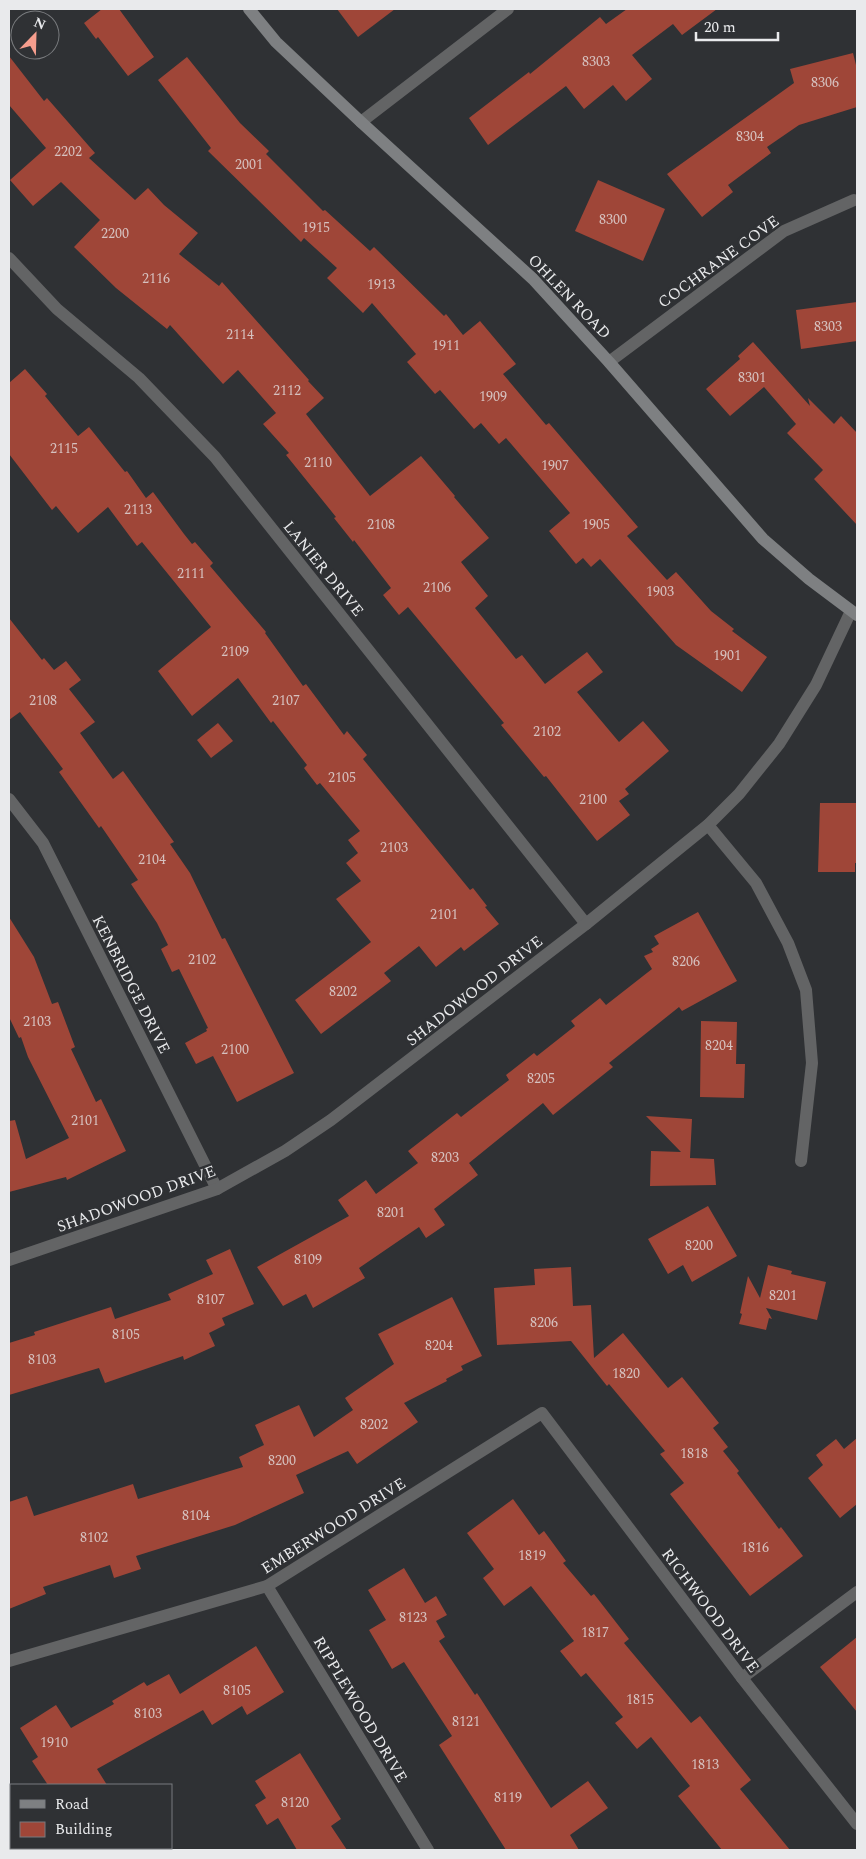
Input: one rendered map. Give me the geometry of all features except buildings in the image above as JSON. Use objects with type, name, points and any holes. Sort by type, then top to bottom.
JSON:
[{"type":"street","name":"OHLEN ROAD","points":[[250,9],[276,42],[533,279],[609,362],[763,539],[809,579],[854,613]]},
{"type":"street","points":[[362,122],[508,9]]},
{"type":"street","name":"COCHRANE COVE","points":[[609,362],[784,231],[854,200]]},
{"type":"street","name":"LANIER DRIVE","points":[[9,258],[57,309],[139,378],[215,457],[586,924]]},
{"type":"street","name":"SHADOWOOD DRIVE","points":[[9,1260],[217,1189],[285,1151],[331,1120],[586,924],[708,825],[739,794],[779,744],[816,685],[854,613]]},
{"type":"street","name":"KENBRIDGE DRIVE","points":[[9,799],[43,843],[217,1189]]},
{"type":"street","points":[[708,825],[756,883],[788,942],[806,990],[812,1062],[801,1161]]},
{"type":"street","name":"EMBERWOOD DRIVE","points":[[9,1661],[267,1586],[542,1413]]},
{"type":"street","name":"RICHWOOD DRIVE","points":[[542,1413],[742,1678],[857,1824]]},
{"type":"street","name":"RIPPLEWOOD DRIVE","points":[[267,1586],[428,1850]]},
{"type":"street","points":[[742,1678],[857,1592]]}]
